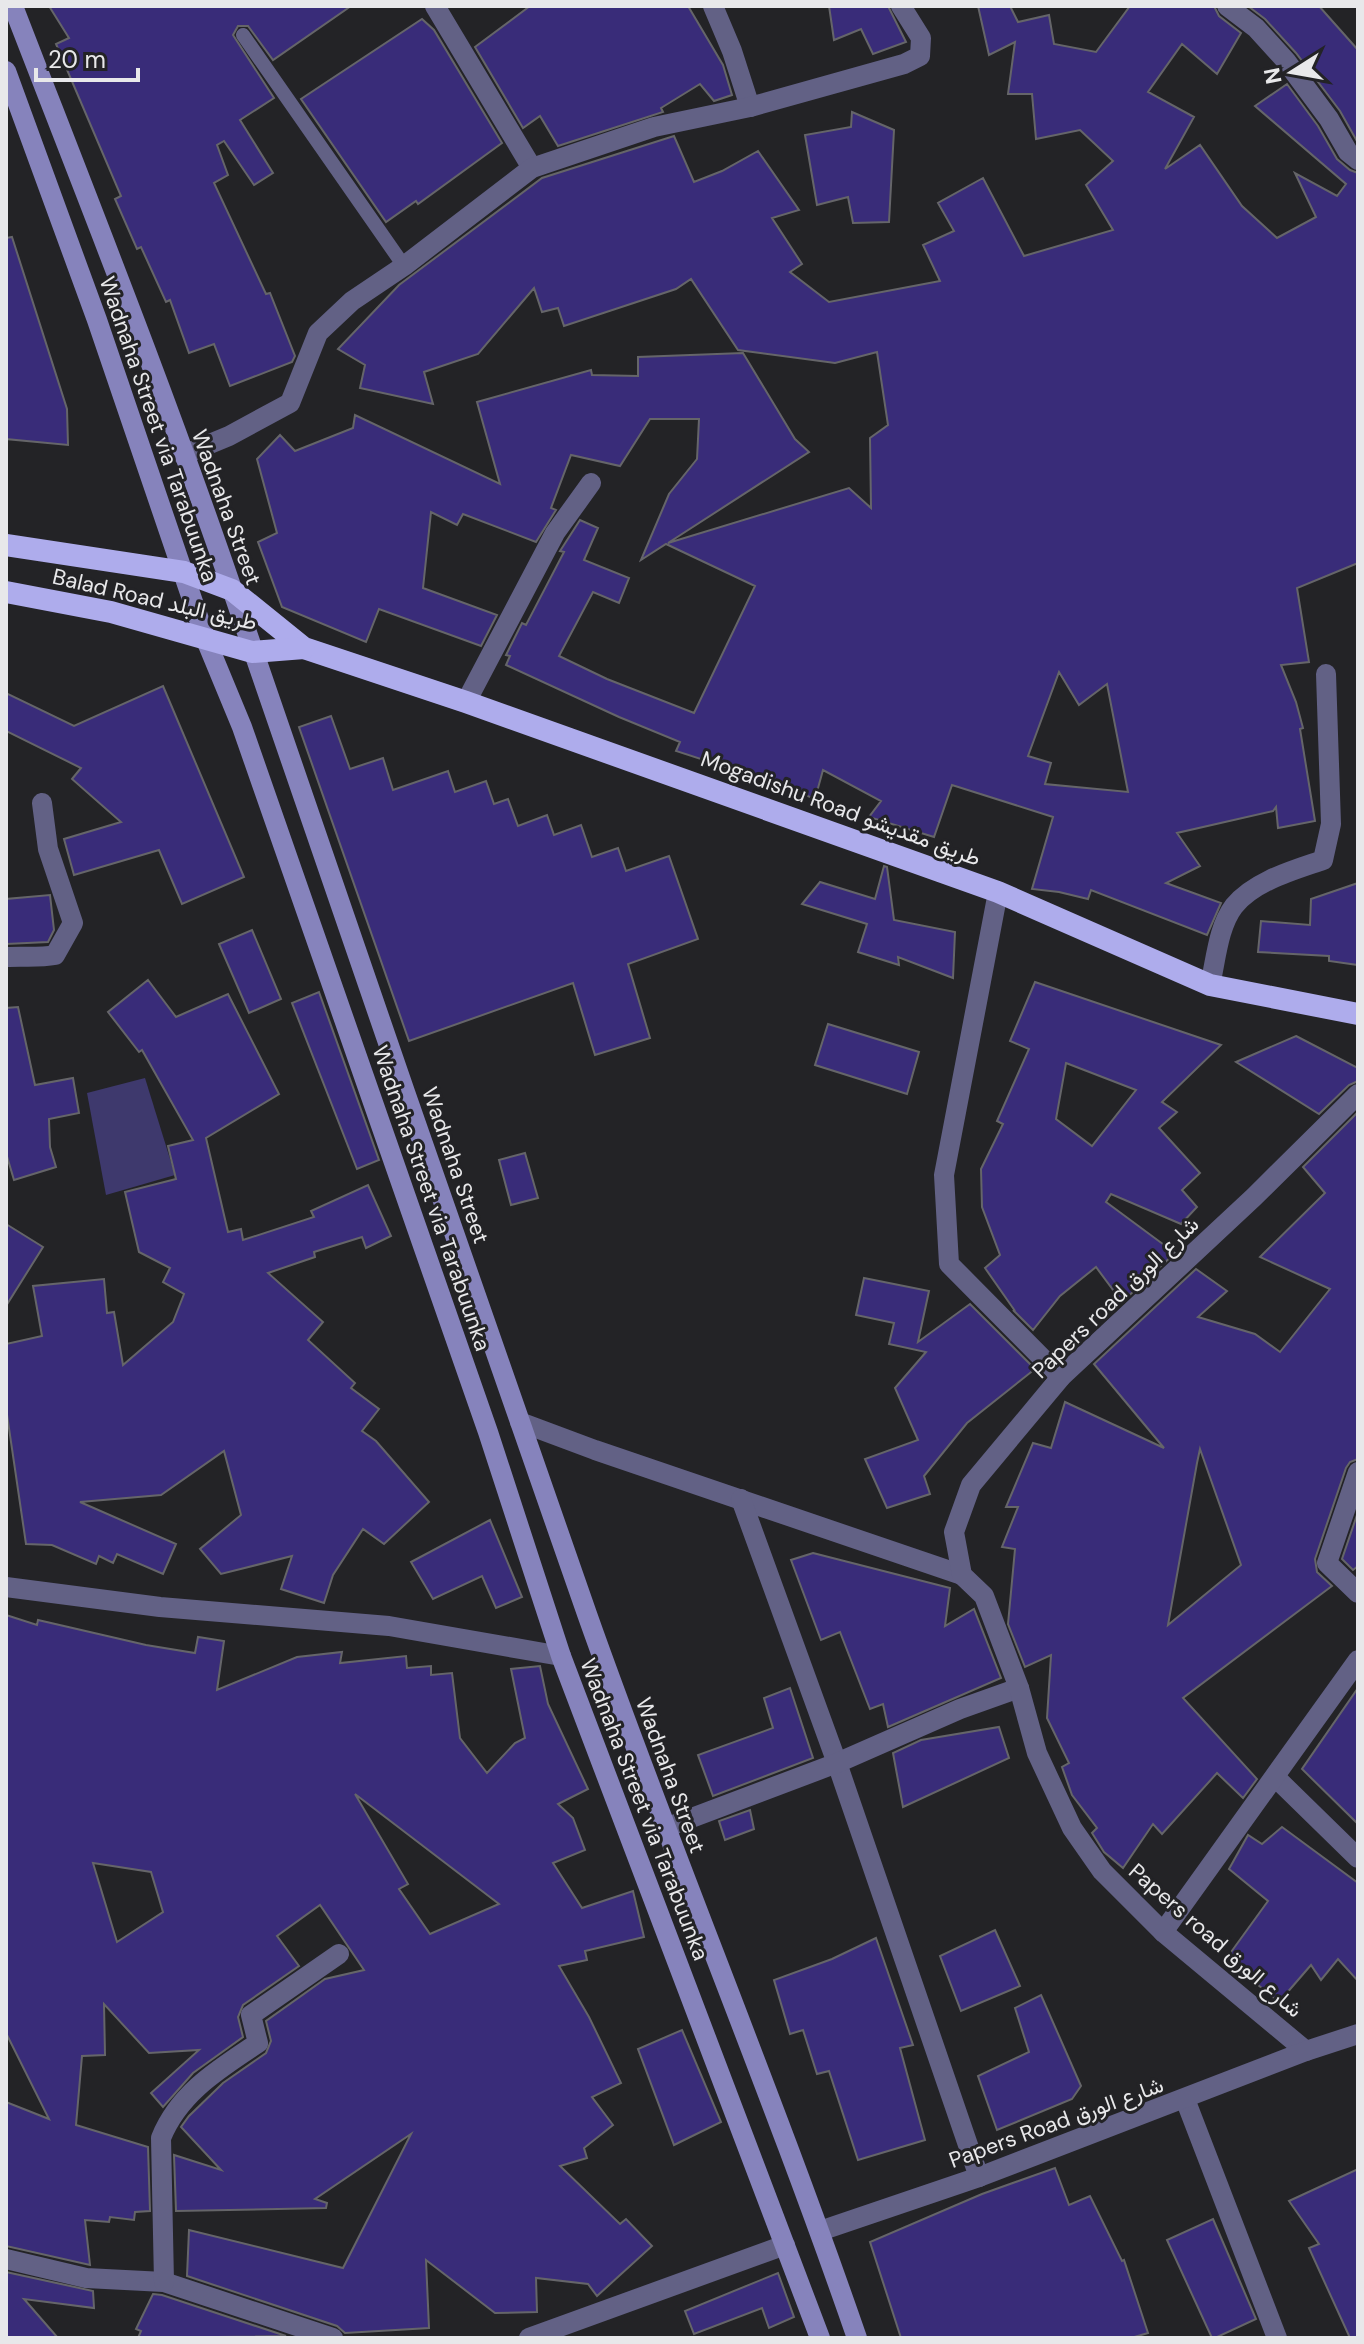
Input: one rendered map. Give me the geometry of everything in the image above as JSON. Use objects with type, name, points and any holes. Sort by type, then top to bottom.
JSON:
[{"type":"highway","name":"Balad Road طريق البلد","points":[[6,545],[114,564],[184,572],[232,590],[304,648]]},
{"type":"highway","name":"Balad Road طريق البلد","points":[[6,592],[111,612],[252,652],[304,648]]},
{"type":"highway","name":"Mogadishu Road طريق مقديشو","points":[[304,648],[466,702],[998,892],[1210,985],[1358,1014]]},
{"type":"main road","name":"Wadnaha Street","points":[[13,6],[129,306],[232,590],[520,1422],[665,1828],[820,2231],[857,2338]]},
{"type":"main road","name":"Wadnaha Street via Tarabuunka","points":[[6,71],[97,320],[206,640],[242,727],[483,1417],[561,1656],[820,2338]]},
{"type":"main road","points":[[97,320],[129,306]]},
{"type":"main road","points":[[798,2282],[833,2269]]},
{"type":"street","points":[[435,6],[532,168]]},
{"type":"street","points":[[713,6],[750,107]]},
{"type":"street","points":[[183,455],[229,436],[290,403],[318,333],[352,301],[404,266],[532,168],[654,127],[750,107],[904,64],[920,56],[921,38],[901,6]]},
{"type":"street","points":[[1227,6],[1256,28],[1286,61],[1329,119],[1348,152],[1358,160]]},
{"type":"street","points":[[466,702],[555,533],[591,483]]},
{"type":"street","points":[[1210,985],[1222,931],[1234,906],[1270,878],[1323,860],[1331,824],[1326,674]]},
{"type":"street","points":[[6,957],[55,955],[73,923],[48,849],[42,803]]},
{"type":"street","points":[[998,892],[944,1175],[949,1264],[1061,1377]]},
{"type":"street","name":"Papers road شارع الورق","points":[[1358,1094],[1254,1197],[1061,1377],[971,1485],[954,1532],[962,1575],[984,1596],[1019,1688],[1037,1753],[1072,1828],[1102,1871],[1163,1932],[1306,2051],[1358,2034]]},
{"type":"street","points":[[520,1422],[962,1575]]},
{"type":"street","points":[[1358,1472],[1327,1563],[1358,1593]]},
{"type":"street","points":[[741,1499],[837,1763],[979,2177]]},
{"type":"street","points":[[6,1587],[160,1607],[389,1626],[561,1656]]},
{"type":"street","points":[[1163,1932],[1358,1660]]},
{"type":"street","points":[[665,1828],[837,1763],[960,1709],[1019,1688]]},
{"type":"street","points":[[1275,1777],[1358,1858]]},
{"type":"street","points":[[164,2282],[161,2138],[170,2117],[208,2076],[258,2043],[251,2015],[339,1954]]},
{"type":"street","name":"Papers Road شارع الورق","points":[[820,2231],[979,2177],[1306,2051]]},
{"type":"street","points":[[1185,2099],[1277,2338]]},
{"type":"street","points":[[529,2338],[785,2245]]},
{"type":"street","points":[[6,2259],[86,2278],[164,2282],[333,2338]]},
{"type":"lane","points":[[243,35],[404,266]]},
{"type":"shaded area","points":[[145,1078],[175,1175],[106,1195],[87,1093]]},
{"type":"building","points":[[49,6],[351,6],[273,60],[248,26],[238,26],[233,35],[274,98],[240,120],[273,173],[254,185],[224,141],[217,145],[228,175],[214,183],[266,294],[270,293],[295,356],[292,362],[230,386],[214,344],[189,353],[170,300],[166,302],[141,247],[137,249],[115,199],[121,196],[56,44],[69,38]]},
{"type":"building","points":[[530,6],[688,6],[723,65],[732,95],[714,101],[700,84],[661,108],[663,112],[558,146],[540,116],[523,128],[475,47]]},
{"type":"building","points":[[829,6],[888,6],[906,42],[873,54],[861,29],[834,40]]},
{"type":"building","points":[[978,6],[1010,6],[1018,22],[1049,15],[1054,44],[1096,52],[1130,6],[1214,6],[1219,16],[1241,33],[1217,74],[1182,44],[1148,92],[1194,117],[1165,169],[1200,145],[1242,206],[1277,238],[1316,217],[1295,173],[1337,196],[1346,184],[1255,106],[1287,84],[1318,126],[1337,159],[1358,173],[1358,563],[1297,588],[1309,662],[1281,665],[1303,728],[1300,729],[1315,821],[1278,828],[1276,807],[1273,811],[1177,833],[1200,866],[1166,883],[1221,903],[1207,935],[1091,890],[1088,899],[1032,889],[1053,817],[952,785],[934,837],[869,817],[881,801],[823,770],[815,799],[740,769],[738,771],[676,751],[680,742],[506,665],[510,656],[506,655],[522,623],[526,625],[564,552],[560,551],[580,520],[598,528],[584,560],[629,578],[619,603],[593,592],[559,656],[607,679],[694,713],[755,586],[666,544],[641,560],[669,494],[697,459],[699,419],[650,419],[620,466],[571,455],[551,508],[556,510],[536,542],[463,514],[457,525],[431,512],[423,588],[497,615],[481,646],[379,609],[366,642],[282,607],[258,542],[277,533],[257,459],[280,435],[295,451],[353,428],[355,415],[500,484],[477,402],[591,370],[592,375],[638,376],[638,357],[743,353],[795,439],[809,452],[668,543],[849,488],[871,508],[870,438],[888,425],[877,352],[835,363],[738,350],[691,279],[676,289],[564,326],[558,308],[542,312],[534,288],[478,354],[424,372],[433,404],[360,388],[365,365],[338,349],[399,285],[542,178],[674,136],[694,182],[758,151],[799,210],[772,218],[802,264],[790,272],[829,302],[940,281],[923,245],[954,231],[938,203],[983,178],[1024,256],[1113,230],[1086,185],[1113,161],[1080,130],[1036,139],[1032,94],[1008,94],[1015,42],[989,55]],"holes":[[[1059,672],[1079,705],[1107,684],[1128,792],[1045,784],[1051,763],[1028,756]]]},
{"type":"building","points":[[1248,6],[1319,6],[1358,50],[1358,143],[1340,111],[1296,53],[1265,19]]},
{"type":"building","points":[[422,19],[434,30],[502,143],[418,204],[416,201],[386,222],[301,99]]},
{"type":"building","points":[[852,112],[894,130],[889,222],[853,223],[848,197],[817,205],[805,135],[851,127]]},
{"type":"building","points":[[12,237],[67,409],[68,445],[6,439],[6,238]]},
{"type":"building","points":[[163,686],[244,877],[182,904],[159,850],[74,875],[64,839],[121,822],[72,779],[81,768],[6,731],[6,693],[74,726]]},
{"type":"building","points":[[331,716],[350,769],[383,758],[393,790],[448,771],[455,792],[486,781],[494,804],[508,799],[518,826],[547,815],[554,835],[581,825],[592,857],[618,848],[626,871],[669,856],[698,939],[628,964],[650,1038],[595,1055],[573,983],[409,1041],[299,727]]},
{"type":"building","points":[[884,866],[887,867],[894,920],[955,932],[953,978],[898,957],[899,965],[858,952],[867,924],[802,904],[820,882],[875,899]]},
{"type":"building","points":[[1358,883],[1358,965],[1329,961],[1329,956],[1258,952],[1261,921],[1310,925],[1311,899]]},
{"type":"building","points":[[50,895],[54,930],[48,942],[6,944],[6,899]]},
{"type":"building","points":[[252,930],[281,999],[249,1013],[219,944]]},
{"type":"building","points":[[148,980],[176,1017],[228,994],[279,1094],[206,1138],[228,1232],[241,1229],[243,1240],[314,1217],[311,1211],[368,1185],[391,1236],[366,1248],[362,1237],[314,1252],[315,1257],[268,1273],[323,1322],[308,1340],[355,1383],[351,1388],[379,1409],[362,1431],[376,1441],[429,1502],[384,1544],[363,1529],[333,1575],[324,1603],[281,1589],[292,1556],[221,1574],[200,1549],[241,1515],[224,1451],[161,1495],[80,1502],[176,1544],[163,1574],[117,1554],[113,1563],[99,1556],[96,1564],[52,1545],[26,1544],[6,1408],[6,1344],[42,1336],[33,1286],[104,1279],[107,1313],[114,1312],[123,1365],[173,1322],[184,1294],[163,1282],[170,1268],[139,1252],[125,1192],[176,1179],[168,1146],[193,1140],[142,1050],[139,1052],[108,1012]]},
{"type":"building","points":[[1035,982],[1221,1045],[1162,1102],[1177,1112],[1159,1128],[1200,1173],[1182,1190],[1197,1207],[1181,1224],[1111,1194],[1106,1202],[1175,1253],[1122,1302],[1096,1267],[1060,1296],[1033,1330],[1013,1310],[985,1268],[1000,1255],[982,1207],[981,1169],[1003,1124],[997,1121],[1029,1049],[1010,1041]],"holes":[[[1066,1063],[1136,1090],[1092,1146],[1056,1119]]]},
{"type":"building","points":[[319,992],[379,1160],[357,1169],[292,1003]]},
{"type":"building","points":[[18,1007],[35,1085],[73,1078],[79,1113],[49,1119],[50,1147],[56,1167],[14,1180],[6,1153],[6,1008]]},
{"type":"building","points":[[828,1024],[919,1052],[907,1094],[815,1065]]},
{"type":"building","points":[[1296,1036],[1358,1068],[1358,1081],[1349,1085],[1319,1114],[1236,1062]]},
{"type":"building","points":[[1358,1112],[1358,1459],[1346,1468],[1315,1559],[1317,1572],[1332,1586],[1183,1698],[1257,1779],[1243,1798],[1217,1773],[1162,1834],[1153,1824],[1123,1868],[1104,1852],[1092,1833],[1097,1828],[1072,1795],[1062,1767],[1069,1763],[1047,1718],[1051,1655],[1025,1667],[1008,1624],[1015,1549],[1002,1547],[1018,1507],[1006,1507],[1033,1443],[1051,1448],[1065,1402],[1164,1448],[1094,1364],[1196,1269],[1227,1291],[1198,1317],[1255,1334],[1280,1352],[1330,1289],[1260,1257],[1325,1193],[1303,1167]],"holes":[[[1200,1449],[1241,1565],[1168,1625]]]},
{"type":"building","points":[[525,1153],[538,1198],[511,1205],[499,1160]]},
{"type":"building","points":[[6,1224],[43,1247],[6,1306]]},
{"type":"building","points":[[864,1278],[929,1291],[918,1342],[970,1304],[1035,1369],[967,1423],[924,1476],[930,1494],[887,1508],[865,1459],[918,1440],[895,1388],[926,1352],[889,1344],[894,1323],[856,1315]]},
{"type":"building","points":[[1358,1512],[1358,1566],[1353,1570],[1342,1559]]},
{"type":"building","points":[[490,1520],[522,1597],[496,1608],[482,1576],[433,1599],[411,1562]]},
{"type":"building","points":[[813,1553],[950,1588],[945,1626],[974,1609],[1001,1678],[888,1727],[883,1704],[870,1709],[840,1632],[821,1640],[791,1560]]},
{"type":"building","points":[[6,1615],[37,1625],[38,1620],[195,1653],[198,1637],[224,1641],[217,1690],[297,1657],[342,1652],[340,1663],[406,1656],[407,1668],[431,1666],[431,1675],[452,1673],[460,1738],[487,1773],[515,1743],[525,1738],[511,1669],[540,1666],[548,1704],[588,1789],[558,1804],[573,1818],[585,1850],[553,1863],[582,1908],[633,1891],[644,1937],[585,1951],[587,1960],[559,1966],[589,2017],[621,2083],[592,2097],[613,2125],[584,2148],[587,2158],[560,2166],[620,2224],[626,2219],[652,2246],[597,2296],[588,2284],[536,2278],[537,2312],[495,2313],[426,2260],[429,2328],[345,2333],[337,2326],[187,2276],[189,2230],[343,2268],[411,2134],[315,2199],[327,2203],[326,2208],[176,2211],[174,2155],[221,2170],[181,2127],[189,2116],[223,2083],[266,2053],[271,2041],[266,2021],[325,1979],[364,1970],[320,1905],[277,1936],[299,1966],[243,2005],[238,2017],[243,2037],[193,2073],[163,2107],[151,2093],[199,2050],[149,2053],[104,2004],[105,2055],[82,2056],[76,2125],[148,2147],[150,2211],[135,2212],[134,2220],[110,2217],[109,2222],[85,2220],[90,2265],[6,2246],[6,2102],[49,2119],[6,2033]],"holes":[[[355,1794],[499,1904],[430,1934],[399,1889],[408,1884]],[[93,1863],[151,1872],[163,1912],[117,1942]]]},
{"type":"building","points":[[790,1688],[813,1758],[713,1796],[698,1755],[773,1728],[764,1698]]},
{"type":"building","points":[[1358,1688],[1358,1824],[1302,1769]]},
{"type":"building","points":[[999,1727],[1009,1758],[903,1807],[893,1753],[921,1740]]},
{"type":"building","points":[[750,1810],[754,1829],[725,1840],[719,1821]]},
{"type":"building","points":[[1282,1827],[1358,1883],[1358,1981],[1338,1959],[1321,1980],[1311,1965],[1279,2002],[1226,1959],[1268,1901],[1229,1869],[1248,1835],[1262,1844]]},
{"type":"building","points":[[995,1930],[1020,1986],[961,2011],[940,1956]]},
{"type":"building","points":[[876,1938],[913,2045],[900,2048],[925,2140],[858,2160],[829,2071],[817,2074],[803,2030],[790,2034],[774,1980],[832,1959]]},
{"type":"building","points":[[1041,1995],[1081,2086],[1072,2099],[997,2130],[978,2076],[1029,2052],[1015,2008]]},
{"type":"building","points":[[682,2030],[721,2122],[674,2145],[638,2049]]},
{"type":"building","points":[[1055,2168],[1069,2205],[1090,2196],[1124,2260],[1148,2333],[1131,2338],[901,2338],[870,2242],[982,2194]]},
{"type":"building","points":[[1358,2169],[1358,2338],[1350,2338],[1309,2248],[1319,2244],[1289,2201]]},
{"type":"building","points":[[1213,2219],[1256,2319],[1215,2338],[1212,2338],[1167,2240]]},
{"type":"building","points":[[6,2272],[93,2291],[94,2308],[24,2299],[58,2338],[6,2338]]},
{"type":"building","points":[[778,2273],[794,2317],[769,2328],[762,2308],[694,2334],[685,2311]]},
{"type":"building","points":[[153,2294],[286,2336],[138,2338],[141,2331],[136,2329]]}]
